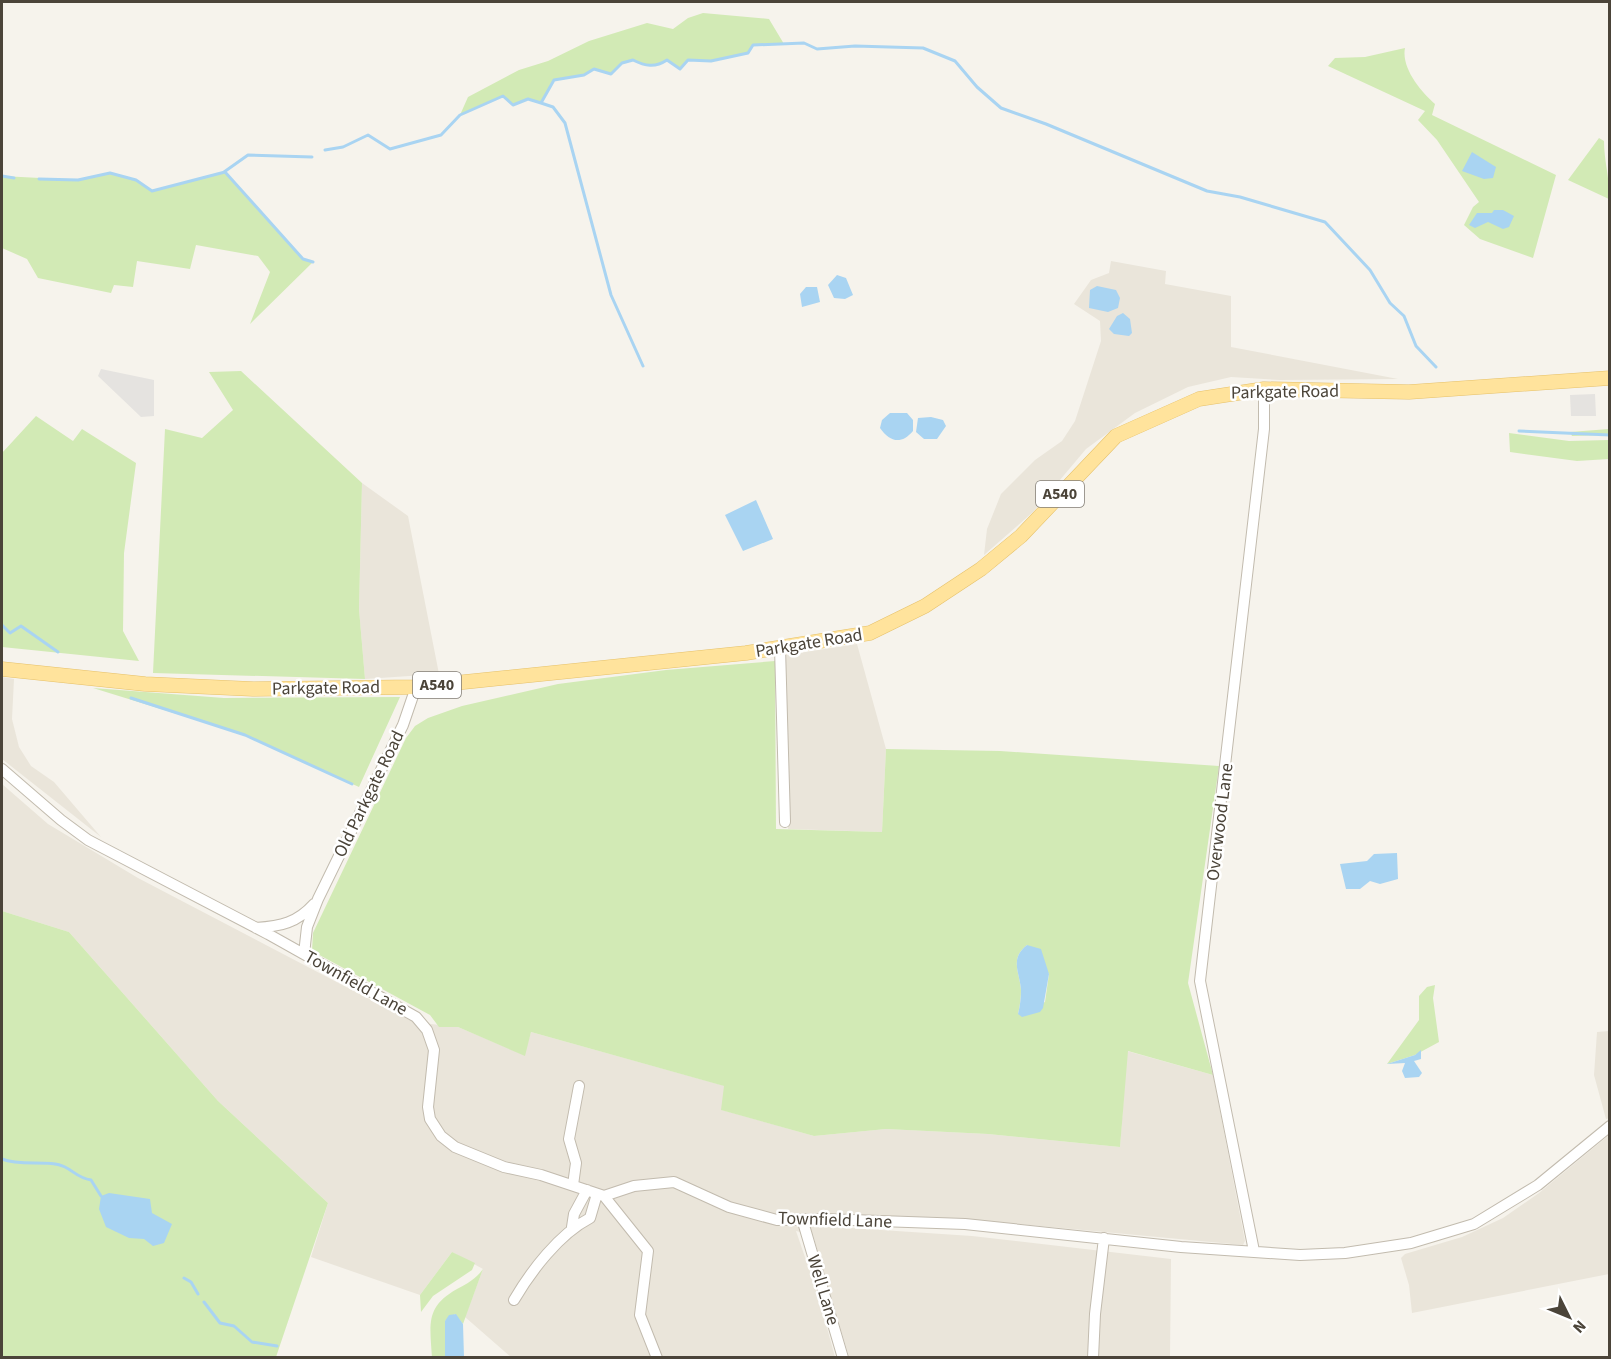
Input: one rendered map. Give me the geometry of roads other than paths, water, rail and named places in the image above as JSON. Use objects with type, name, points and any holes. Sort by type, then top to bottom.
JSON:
[{"type":"main road","name":"Parkgate Road","points":[[2,669],[145,684],[253,689],[416,687],[780,648],[870,633],[896,622],[955,587],[1021,536],[1116,436],[1198,399],[1264,389],[1409,392],[1610,378]]},
{"type":"street","name":"Overwood Lane","points":[[1254,1251],[1200,981],[1264,429],[1264,389]]},
{"type":"street","points":[[780,648],[785,822]]},
{"type":"street","name":"Old Parkgate Road","points":[[303,954],[307,927],[318,899],[403,725],[416,687]]},
{"type":"street","name":"Townfield Lane","points":[[2,769],[60,820],[88,840],[256,928],[416,1017],[427,1030],[434,1050],[428,1107],[430,1119],[441,1136],[464,1151],[504,1167],[573,1185],[596,1194],[634,1186],[674,1182],[729,1207],[777,1221],[803,1222],[823,1219],[965,1224],[1181,1247],[1300,1255],[1345,1253],[1412,1243],[1474,1224],[1538,1185],[1610,1125]]},
{"type":"street","name":"Old Parkgate Road","points":[[256,928],[280,927],[295,921],[318,899]]},
{"type":"street","points":[[573,1185],[576,1163],[569,1139],[579,1086]]},
{"type":"street","points":[[514,1300],[530,1283],[536,1264],[553,1250],[572,1227],[590,1218],[596,1194]]},
{"type":"street","points":[[572,1227],[574,1214],[596,1194]]},
{"type":"street","points":[[596,1194],[648,1251],[640,1315],[657,1358]]},
{"type":"street","name":"Well Lane","points":[[803,1222],[843,1358]]},
{"type":"street","points":[[1093,1358],[1095,1314],[1104,1238]]},
{"type":"water","points":[[1472,152],[1496,167],[1493,178],[1484,179],[1462,171]]},
{"type":"water","points":[[1494,210],[1503,210],[1514,216],[1509,227],[1503,229],[1488,222],[1475,228],[1469,225],[1477,213],[1492,213]]},
{"type":"water","points":[[837,275],[846,278],[853,295],[845,299],[834,298],[828,285]]},
{"type":"water","points":[[1097,286],[1116,290],[1120,298],[1118,308],[1108,312],[1089,308],[1090,290]]},
{"type":"water","points":[[806,287],[817,287],[820,302],[802,307],[800,294]]},
{"type":"water","points":[[1123,313],[1130,319],[1132,333],[1129,336],[1114,334],[1109,329],[1117,316]]},
{"type":"water","points":[[890,413],[907,413],[913,420],[913,431],[900,440],[888,436],[880,428],[882,420]]},
{"type":"water","points":[[931,417],[943,420],[946,426],[937,439],[924,439],[916,432],[918,418]]},
{"type":"water","points":[[756,500],[773,539],[743,551],[725,515]]},
{"type":"water","points":[[1397,853],[1398,879],[1380,884],[1370,881],[1360,889],[1346,889],[1340,864],[1367,861],[1374,854]]},
{"type":"water","points":[[1027,945],[1041,949],[1049,974],[1043,1008],[1040,1012],[1022,1017],[1018,1014],[1021,990],[1017,961],[1018,956]]},
{"type":"water","points":[[1421,1050],[1421,1059],[1414,1061],[1422,1073],[1419,1077],[1405,1078],[1402,1071],[1405,1063],[1387,1064],[1415,1055]]},
{"type":"water","points":[[109,1193],[150,1199],[152,1213],[172,1224],[164,1243],[153,1246],[144,1239],[129,1238],[106,1227],[99,1209],[101,1196]]},
{"type":"water","points":[[456,1314],[463,1324],[464,1357],[445,1357],[445,1321],[449,1315]]},
{"type":"waterway","points":[[325,150],[343,147],[368,135],[390,149],[441,135],[460,115],[503,96],[513,105],[528,99],[541,103],[554,80],[584,75],[594,69],[611,74],[622,63],[633,60],[650,65],[667,60],[680,69],[688,60],[711,61],[748,53],[753,45],[804,43],[817,49],[855,46],[923,48],[955,61],[977,87],[1001,108],[1046,124],[1207,191],[1240,197],[1325,222],[1370,270],[1390,303],[1404,316],[1416,346],[1436,367]]},
{"type":"waterway","points":[[541,103],[553,107],[565,123],[611,295],[643,366]]},
{"type":"waterway","points":[[224,172],[248,155],[312,157]]},
{"type":"waterway","points":[[39,179],[78,180],[110,173],[136,180],[152,191],[225,172],[303,259],[313,262]]},
{"type":"waterway","points":[[2,176],[14,178]]},
{"type":"waterway","points":[[1519,431],[1610,435]]},
{"type":"waterway","points":[[2,625],[10,633],[21,626],[58,652]]},
{"type":"waterway","points":[[131,698],[245,735],[352,784]]},
{"type":"waterway","points":[[2,1159],[65,1167],[91,1180],[101,1196]]},
{"type":"waterway","points":[[184,1278],[191,1282],[198,1294]]},
{"type":"waterway","points":[[204,1302],[220,1323],[234,1326],[252,1342],[277,1346]]}]
